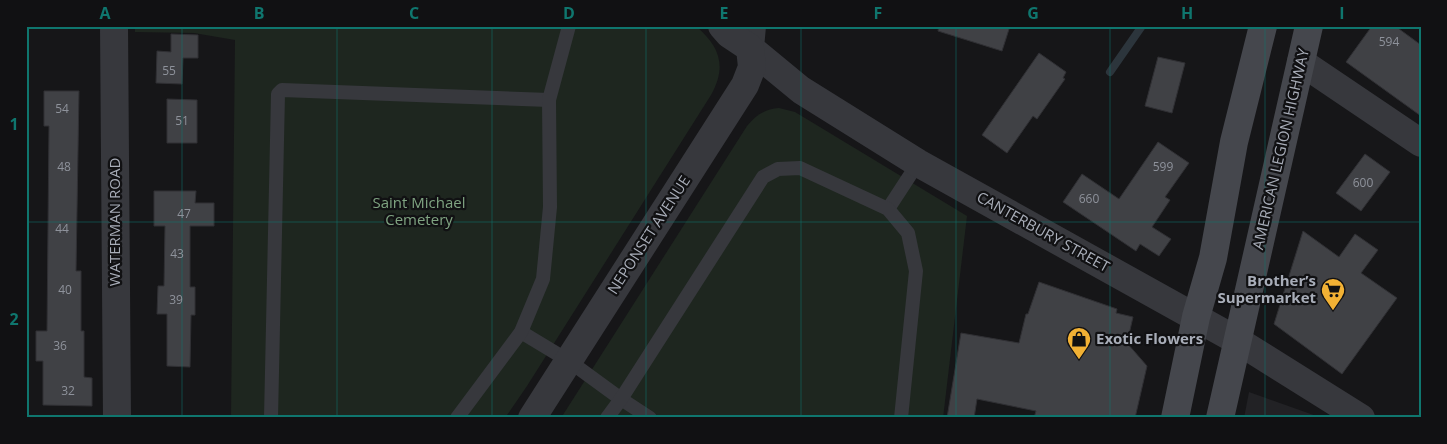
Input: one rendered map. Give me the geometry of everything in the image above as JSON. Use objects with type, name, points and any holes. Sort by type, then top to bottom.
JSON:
[{"type":"main road","points":[[1175,418],[1196,318],[1213,258],[1234,142],[1263,26]]},
{"type":"main road","name":"AMERICAN LEGION HIGHWAY","points":[[1220,418],[1309,26]]},
{"type":"street","name":"WATERMAN ROAD","points":[[114,26],[117,418]]},
{"type":"street","name":"CANTERBURY STREET","points":[[722,26],[729,34],[751,37],[801,90],[918,163],[1238,341],[1361,418]]},
{"type":"street","name":"NEPONSET AVENUE","points":[[532,418],[745,85],[752,67],[751,37]]},
{"type":"street","points":[[1301,62],[1421,143]]},
{"type":"lane","points":[[457,418],[522,332],[543,278],[550,207],[549,100],[569,26]]},
{"type":"lane","points":[[271,418],[278,94],[282,90],[549,100]]},
{"type":"lane","points":[[888,209],[918,163]]},
{"type":"lane","points":[[607,418],[763,177],[778,169],[800,168],[888,209],[908,234],[916,271],[901,418]]},
{"type":"lane","points":[[522,332],[569,361],[650,418]]},
{"type":"shaded area","points":[[1249,392],[1322,418],[1244,418]]},
{"type":"green space","name":"Saint Michael Cemetery","points":[[135,26],[696,26],[716,49],[720,66],[716,85],[711,95],[505,418],[231,418],[235,40],[194,33],[135,32]]},
{"type":"green space","points":[[779,108],[795,112],[967,216],[943,418],[561,418],[747,126],[761,113]]},
{"type":"building","points":[[939,26],[1010,26],[1002,51],[938,31]]},
{"type":"building","points":[[1372,26],[1395,26],[1421,45],[1421,116],[1346,62]]},
{"type":"building","points":[[171,34],[198,35],[198,58],[183,58],[182,84],[156,83],[157,51],[171,52]]},
{"type":"building","points":[[1039,53],[1066,72],[1063,78],[1065,79],[1037,119],[1033,116],[1007,153],[982,135]]},
{"type":"building","points":[[1158,57],[1185,63],[1172,113],[1145,106]]},
{"type":"building","points":[[44,91],[79,91],[76,271],[81,271],[81,331],[84,331],[84,377],[92,378],[92,406],[43,405],[43,361],[36,361],[36,331],[47,331],[49,126],[44,126]]},
{"type":"building","points":[[167,99],[197,100],[197,143],[167,143]]},
{"type":"building","points":[[1158,142],[1189,163],[1165,197],[1170,200],[1152,227],[1171,239],[1159,256],[1140,244],[1136,251],[1063,202],[1082,174],[1119,199]]},
{"type":"building","points":[[1365,154],[1390,172],[1361,211],[1336,193]]},
{"type":"building","points":[[154,191],[196,191],[195,203],[214,203],[214,226],[190,226],[190,287],[195,287],[195,315],[191,315],[190,367],[167,366],[167,314],[157,314],[158,286],[164,286],[165,226],[154,226]]},
{"type":"building","name":"Brother’s Supermarket","points":[[1303,231],[1339,257],[1355,234],[1378,250],[1361,273],[1397,298],[1342,374],[1274,324]]},
{"type":"building","points":[[1039,282],[1117,309],[1116,313],[1133,317],[1127,343],[1147,366],[1135,418],[1034,418],[1036,411],[977,399],[974,418],[947,418],[961,333],[1019,343],[1026,314],[1028,314]]},
{"type":"waterway","points":[[1110,72],[1142,26]]},
{"type":"place","name":"Brother’s Supermarket","points":[[1333,311]]},
{"type":"place","name":"Exotic Flowers","points":[[1079,360]]}]
